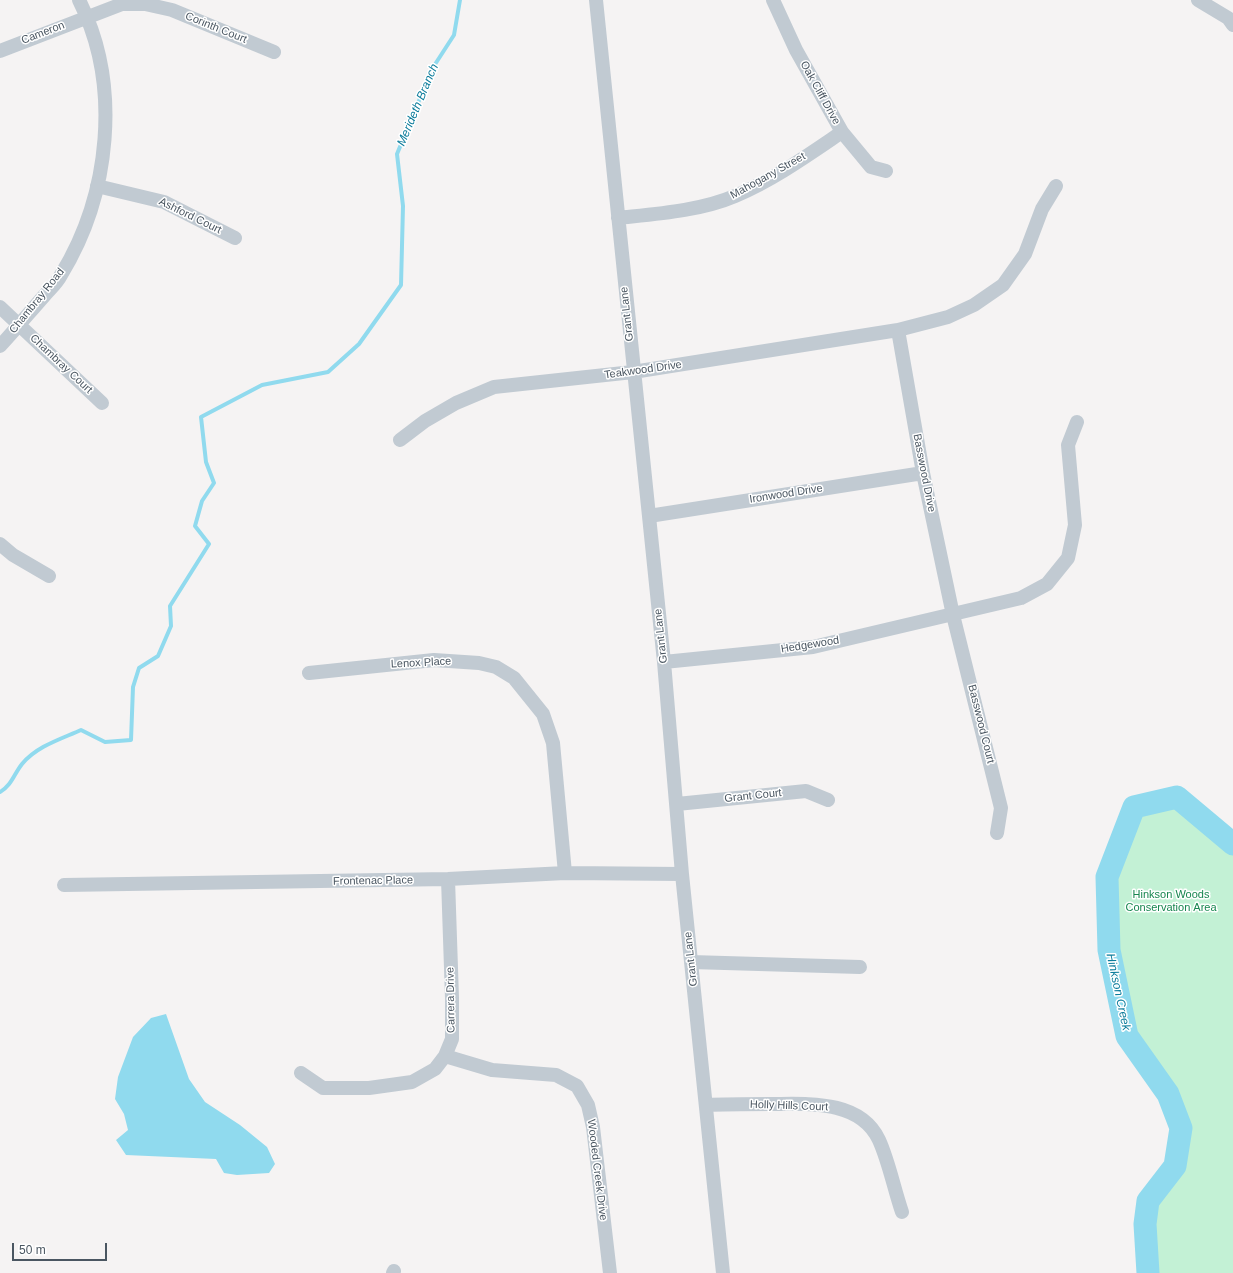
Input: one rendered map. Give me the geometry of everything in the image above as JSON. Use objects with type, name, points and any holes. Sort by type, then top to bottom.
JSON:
[{"type":"street","name":"Chambray Road","points":[[0,346],[61,276],[81,237],[92,208],[97,186],[105,140],[104,97],[99,57],[87,16],[78,0]]},
{"type":"street","name":"Grant Lane","points":[[596,0],[633,372],[664,662],[682,874],[723,1273]]},
{"type":"street","name":"Oak Cliff Drive","points":[[773,0],[796,50],[842,132],[871,167],[886,171]]},
{"type":"street","points":[[1198,0],[1228,18],[1233,25]]},
{"type":"street","name":"Corinth Court","points":[[87,16],[122,4],[145,4],[172,10],[274,52]]},
{"type":"street","name":"Cameron","points":[[0,51],[87,16]]},
{"type":"street","name":"Mahogany Street","points":[[618,218],[686,210],[734,197],[790,167],[842,132]]},
{"type":"street","name":"Ashford Court","points":[[97,186],[164,202],[235,238]]},
{"type":"street","name":"Teakwood Drive","points":[[400,440],[425,421],[456,403],[494,388],[633,372],[898,330],[948,317],[974,306],[1003,285],[1025,254],[1042,209],[1056,186]]},
{"type":"street","name":"Chambray Court","points":[[0,307],[102,403]]},
{"type":"street","name":"Basswood Drive","points":[[898,330],[923,473],[953,615]]},
{"type":"street","name":"Hedgewood","points":[[664,662],[813,647],[1021,598],[1047,584],[1068,558],[1075,525],[1068,445],[1078,422]]},
{"type":"street","name":"Ironwood Drive","points":[[649,516],[923,473]]},
{"type":"street","points":[[0,544],[13,554],[49,576]]},
{"type":"street","name":"Basswood Court","points":[[953,615],[1001,808],[997,833]]},
{"type":"street","name":"Lenox Place","points":[[309,673],[434,660],[479,662],[496,667],[514,678],[543,714],[553,743],[565,874]]},
{"type":"street","name":"Grant Court","points":[[677,804],[806,791],[828,800]]},
{"type":"street","name":"Frontenac Place","points":[[64,885],[448,879],[565,874],[682,874]]},
{"type":"street","name":"Carrera Drive","points":[[301,1074],[323,1088],[369,1088],[412,1082],[435,1069],[446,1056],[452,1039],[448,879]]},
{"type":"street","points":[[691,962],[860,967]]},
{"type":"street","name":"Wooded Creek Drive","points":[[446,1056],[492,1070],[556,1075],[577,1086],[588,1105],[593,1128],[610,1273]]},
{"type":"street","name":"Holly Hills Court","points":[[706,1105],[828,1105],[849,1112],[864,1120],[878,1139],[902,1212]]},
{"type":"green space","name":"Hinkson Woods Conservation Area","points":[[1177,797],[1233,844],[1233,1273],[1148,1273],[1148,1201],[1175,1166],[1181,1128],[1168,1094],[1127,1036],[1109,950],[1107,877],[1134,807]]},
{"type":"water","points":[[166,1014],[189,1079],[205,1102],[240,1125],[267,1147],[275,1164],[269,1173],[237,1175],[224,1173],[216,1159],[126,1155],[116,1140],[128,1130],[124,1114],[115,1099],[118,1077],[133,1037],[151,1018]]},
{"type":"waterway","name":"Merideth Branch","points":[[0,792],[10,783],[22,764],[35,752],[81,730],[105,742],[131,740],[133,687],[139,668],[158,656],[171,626],[170,606],[209,544],[195,526],[202,501],[214,483],[206,462],[201,417],[262,385],[328,372],[359,344],[401,285],[403,206],[397,154],[432,69],[454,35],[460,0]]},
{"type":"waterway","name":"Hinkson Creek","points":[[1148,1273],[1145,1224],[1148,1201],[1175,1166],[1181,1128],[1168,1094],[1127,1036],[1109,950],[1107,877],[1134,807],[1177,797],[1233,844]]}]
